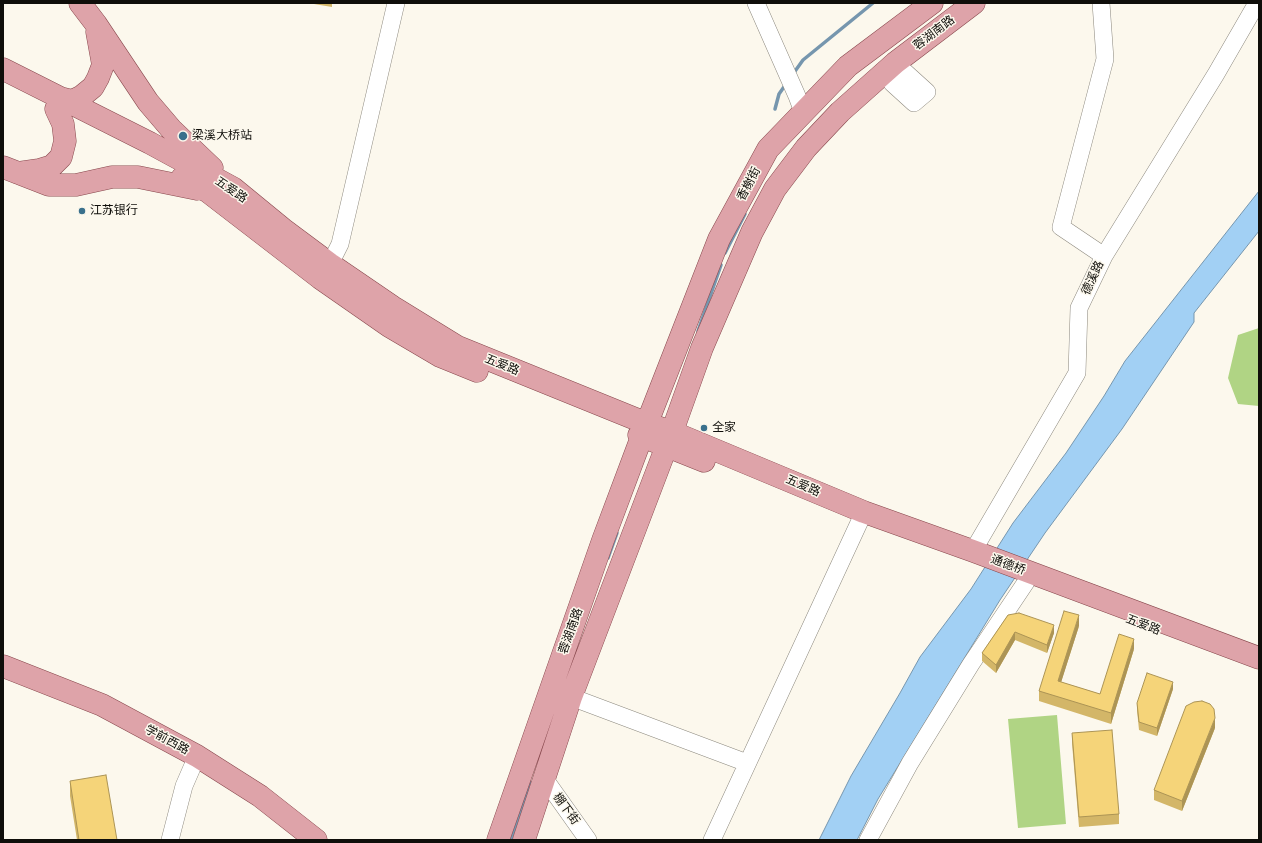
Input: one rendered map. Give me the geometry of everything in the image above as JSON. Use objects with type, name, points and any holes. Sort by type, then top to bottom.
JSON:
[{"type":"main road","points":[[80,3],[96,24],[148,102],[161,118],[233,188]]},
{"type":"main road","name":"香榭街","points":[[645,430],[719,239],[768,149],[800,104],[932,3]]},
{"type":"main road","name":"蓉湖南路","points":[[524,840],[571,697],[702,348],[752,232],[775,190],[811,143],[840,112],[889,68],[974,3]]},
{"type":"main road","points":[[3,82],[58,103],[82,96],[92,87],[98,78],[103,65],[96,24]]},
{"type":"main road","points":[[3,70],[58,103],[65,141],[61,157],[52,166],[39,170],[10,170]]},
{"type":"main road","name":"五爱路","points":[[58,103],[150,143],[233,188],[283,229],[330,264],[458,347],[645,430]]},
{"type":"main road","name":"五爱路","points":[[58,103],[207,191],[320,278],[389,326],[440,356],[669,439],[861,517],[979,557]]},
{"type":"main road","points":[[10,170],[49,185],[76,185],[112,177],[138,177],[207,191]]},
{"type":"main road","name":"蓉湖南路","points":[[498,840],[572,626],[645,430]]},
{"type":"main road","name":"通德桥","points":[[979,557],[1029,578]]},
{"type":"main road","name":"五爱路","points":[[1029,578],[1259,658]]},
{"type":"main road","name":"五爱路","points":[[1029,578],[1259,669]]},
{"type":"main road","name":"学前西路","points":[[6,667],[102,705],[197,756],[260,796],[316,840]]},
{"type":"main road","points":[[523,770],[544,778]]},
{"type":"street","points":[[330,264],[340,244],[396,3]]},
{"type":"street","points":[[756,3],[800,104]]},
{"type":"street","name":"德溪路","points":[[979,557],[1077,373],[1079,308],[1104,256],[1061,227],[1106,59],[1101,3]]},
{"type":"street","points":[[1104,256],[1216,74],[1257,3]]},
{"type":"street","points":[[712,840],[861,517]]},
{"type":"street","points":[[868,840],[910,763],[971,664],[1029,578]]},
{"type":"street","points":[[571,697],[747,763]]},
{"type":"street","points":[[170,840],[184,786],[197,756]]},
{"type":"street","points":[[181,840],[194,794],[197,756]]},
{"type":"street","name":"棚下街","points":[[544,778],[588,840]]},
{"type":"green space","points":[[1259,328],[1259,406],[1238,404],[1228,378],[1238,335]]},
{"type":"green space","points":[[1057,715],[1066,824],[1018,828],[1008,719]]},
{"type":"water","points":[[1259,191],[1259,231],[1194,313],[1194,322],[1122,429],[1045,533],[1000,600],[878,799],[857,840],[819,840],[851,776],[920,657],[971,589],[1013,523],[1066,453],[1104,396],[1125,361]]},
{"type":"building","points":[[1064,611],[1079,615],[1058,681],[1100,694],[1119,634],[1134,639],[1111,713],[1039,691]]},
{"type":"building","points":[[1019,613],[1054,625],[1047,645],[1015,632],[996,665],[982,653],[1008,615]]},
{"type":"building","points":[[1147,673],[1173,682],[1157,728],[1139,722],[1137,703]]},
{"type":"building","points":[[1202,701],[1210,704],[1214,709],[1215,718],[1182,801],[1154,790],[1186,706],[1194,702]]},
{"type":"building","points":[[1112,730],[1119,814],[1079,817],[1072,733]]},
{"type":"building","points":[[106,775],[117,840],[79,840],[70,781]]},
{"type":"waterway","points":[[793,74],[803,60],[873,3]]},
{"type":"waterway","points":[[775,109],[779,94],[786,84]]},
{"type":"waterway","points":[[725,253],[745,214]]},
{"type":"waterway","points":[[698,331],[721,265]]},
{"type":"waterway","points":[[608,558],[617,533]]},
{"type":"waterway","points":[[511,840],[530,782]]},
{"type":"place","name":"梁溪大桥站","points":[[183,136]]},
{"type":"place","name":"江苏银行","points":[[82,211]]},
{"type":"place","name":"全家","points":[[704,428]]}]
